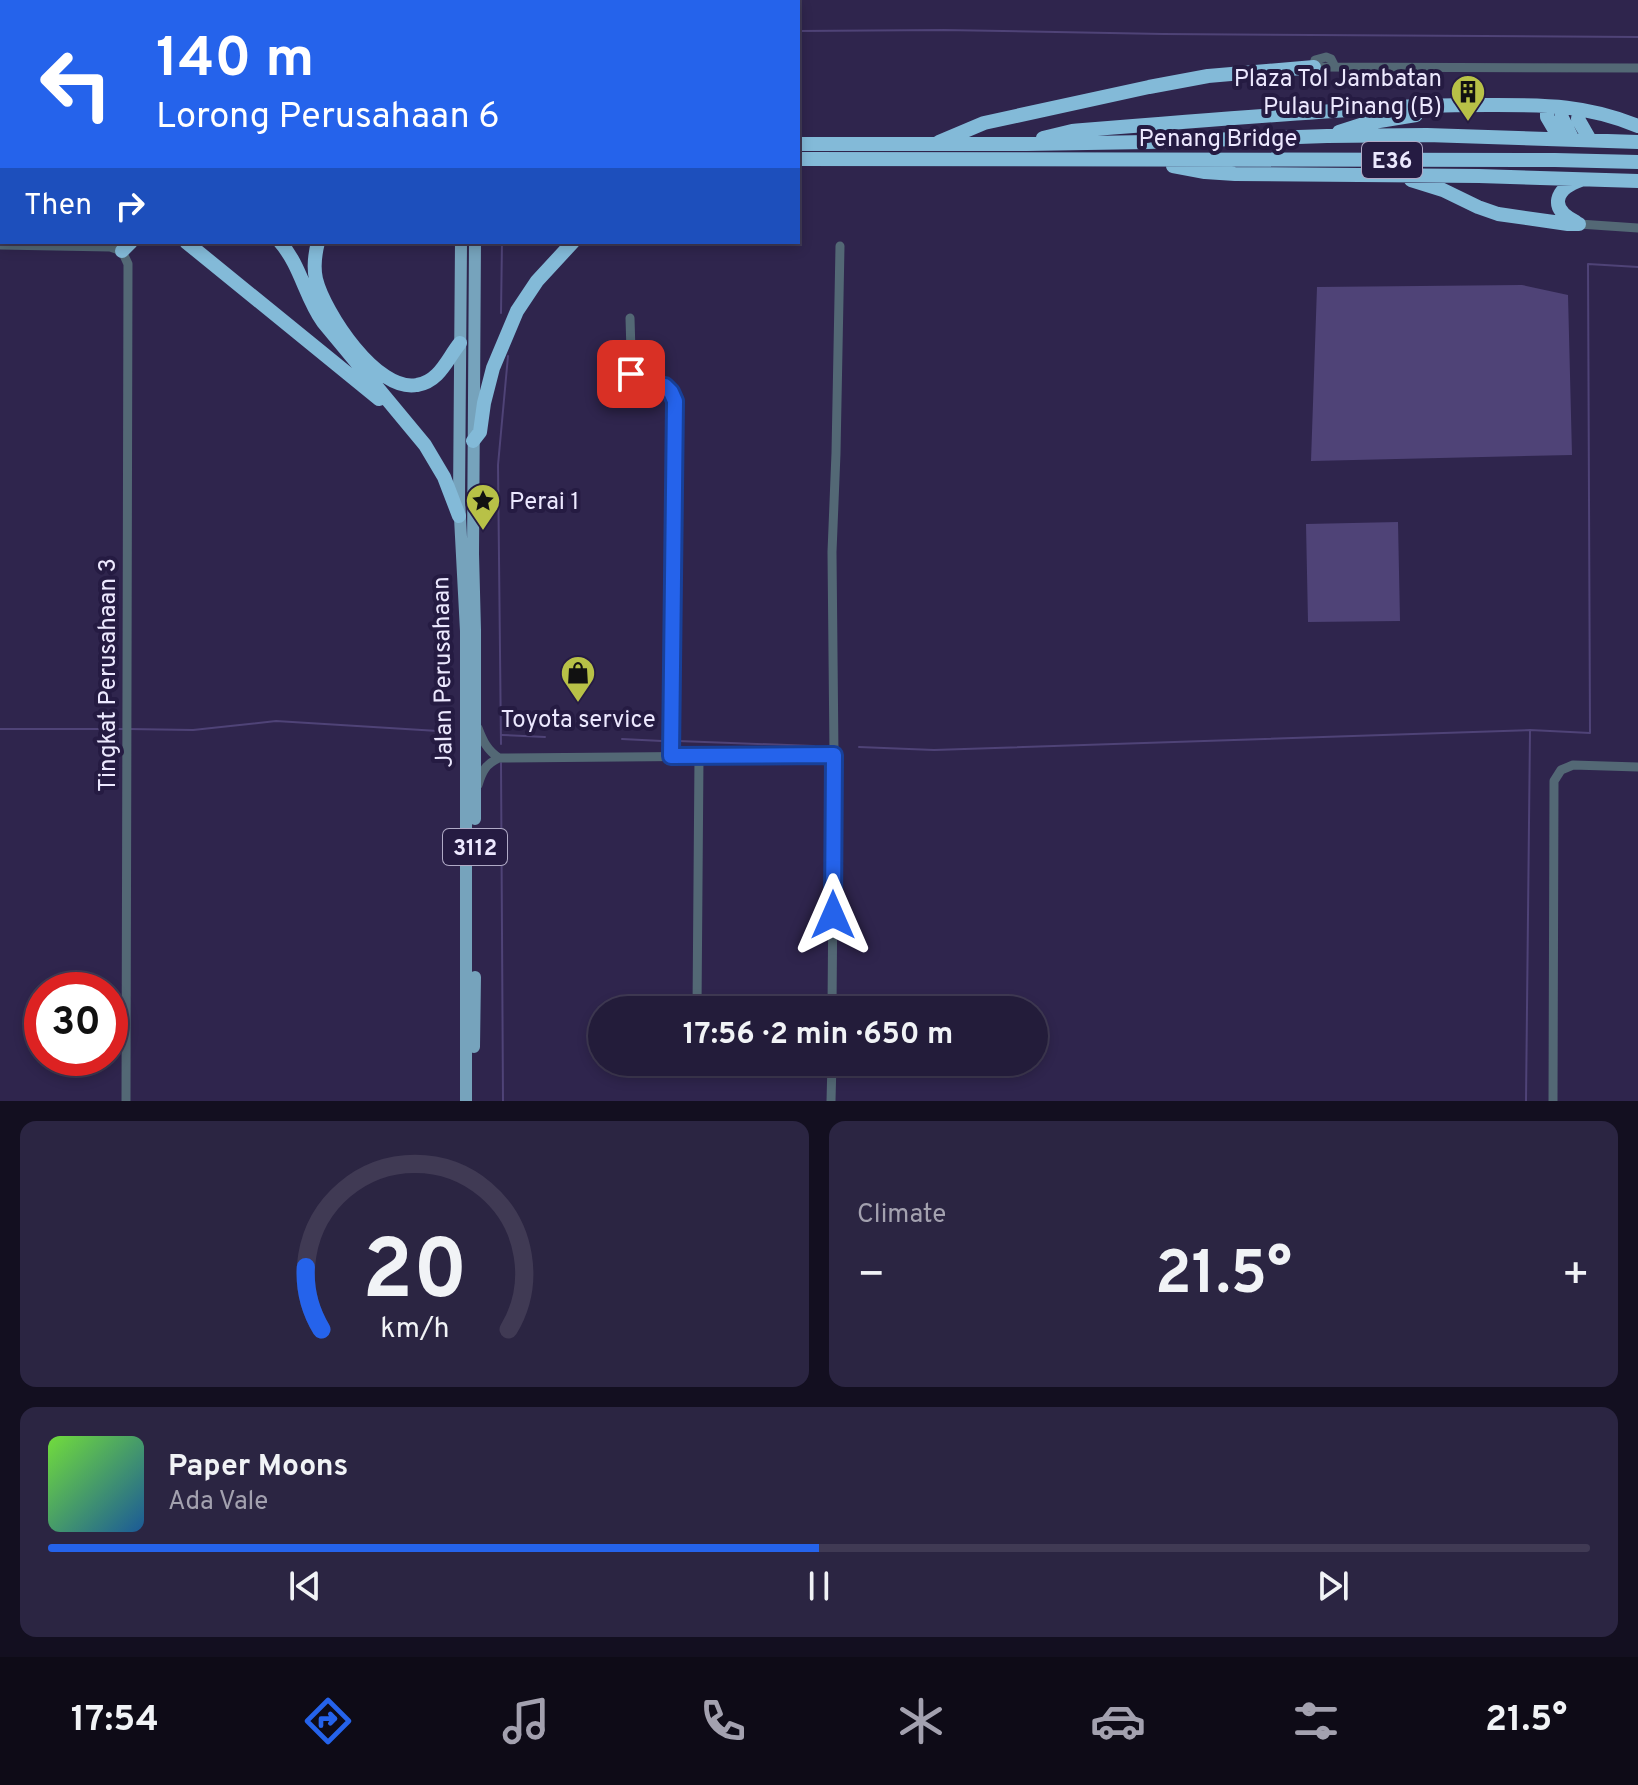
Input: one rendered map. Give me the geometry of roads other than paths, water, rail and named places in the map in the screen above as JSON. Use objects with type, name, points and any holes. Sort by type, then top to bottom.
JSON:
[{"type":"highway","points":[[935,144],[984,123],[1149,87],[1208,76],[1314,67]]},
{"type":"highway","name":"Penang Bridge","points":[[1027,144],[1072,131],[1435,105],[1568,107],[1611,115],[1638,126]]},
{"type":"highway","points":[[1554,111],[1547,117],[1567,140]]},
{"type":"highway","points":[[1327,136],[1403,115],[1554,111],[1613,121],[1638,133]]},
{"type":"highway","points":[[1579,113],[1578,119],[1590,140]]},
{"type":"highway","name":"Penang Bridge","points":[[800,144],[1027,144],[1427,135],[1638,142]]},
{"type":"highway","name":"Penang Bridge","points":[[800,159],[1638,162]]},
{"type":"highway","points":[[1145,159],[1205,172],[1235,174],[1638,181]]},
{"type":"highway","points":[[1403,176],[1498,214],[1579,224]]},
{"type":"highway","points":[[1579,224],[1564,215],[1559,201],[1560,192],[1565,187],[1582,180]]},
{"type":"highway","points":[[188,244],[399,413]]},
{"type":"highway","points":[[281,244],[296,264],[318,315],[425,445],[438,465],[459,516]]},
{"type":"highway","points":[[318,244],[314,269],[324,301],[351,341],[393,382],[408,386],[423,383],[443,369],[461,339]]},
{"type":"highway","points":[[473,441],[479,435],[493,368],[517,311],[542,275],[571,244]]},
{"type":"main road","name":"Jalan Perusahaan","points":[[461,244],[459,516],[466,631],[466,1101]]},
{"type":"main road","name":"Jalan Perusahaan","points":[[474,1101],[475,244]]},
{"type":"street","points":[[1314,67],[1638,68]]},
{"type":"street","points":[[1579,224],[1638,228]]},
{"type":"street","points":[[0,245],[126,247]]},
{"type":"street","points":[[832,996],[832,552],[840,246]]},
{"type":"street","name":"Tingkat Perusahaan 3","points":[[126,247],[129,272],[126,411],[126,1101]]},
{"type":"street","points":[[630,318],[632,385],[665,386],[675,401],[671,756]]},
{"type":"street","points":[[475,723],[488,750],[499,758]]},
{"type":"street","points":[[475,792],[482,771],[499,758],[834,755]]},
{"type":"street","points":[[697,996],[699,757]]},
{"type":"street","points":[[1553,1101],[1554,781],[1561,770],[1573,765],[1638,767]]},
{"type":"street","points":[[831,1101],[832,1076]]},
{"type":"waterway","points":[[800,31],[1638,37]]},
{"type":"waterway","points":[[501,313],[502,244]]},
{"type":"waterway","points":[[1526,1101],[1530,730],[1590,733],[1588,264],[1638,267]]},
{"type":"waterway","points":[[501,744],[498,465],[508,356]]},
{"type":"waterway","points":[[129,729],[193,730],[276,721],[438,731]]},
{"type":"waterway","points":[[0,729],[123,729]]},
{"type":"waterway","points":[[859,747],[934,750],[1530,730]]},
{"type":"waterway","points":[[502,735],[545,737]]},
{"type":"waterway","points":[[622,739],[662,741]]},
{"type":"waterway","points":[[678,741],[814,746]]},
{"type":"waterway","points":[[501,763],[503,1101]]},
{"type":"place","name":"Plaza Tol Jambatan Pulau Pinang (B)","points":[[1468,123]]},
{"type":"place","name":"Perai 1","points":[[483,532]]},
{"type":"place","name":"Toyota service","points":[[578,704]]}]
